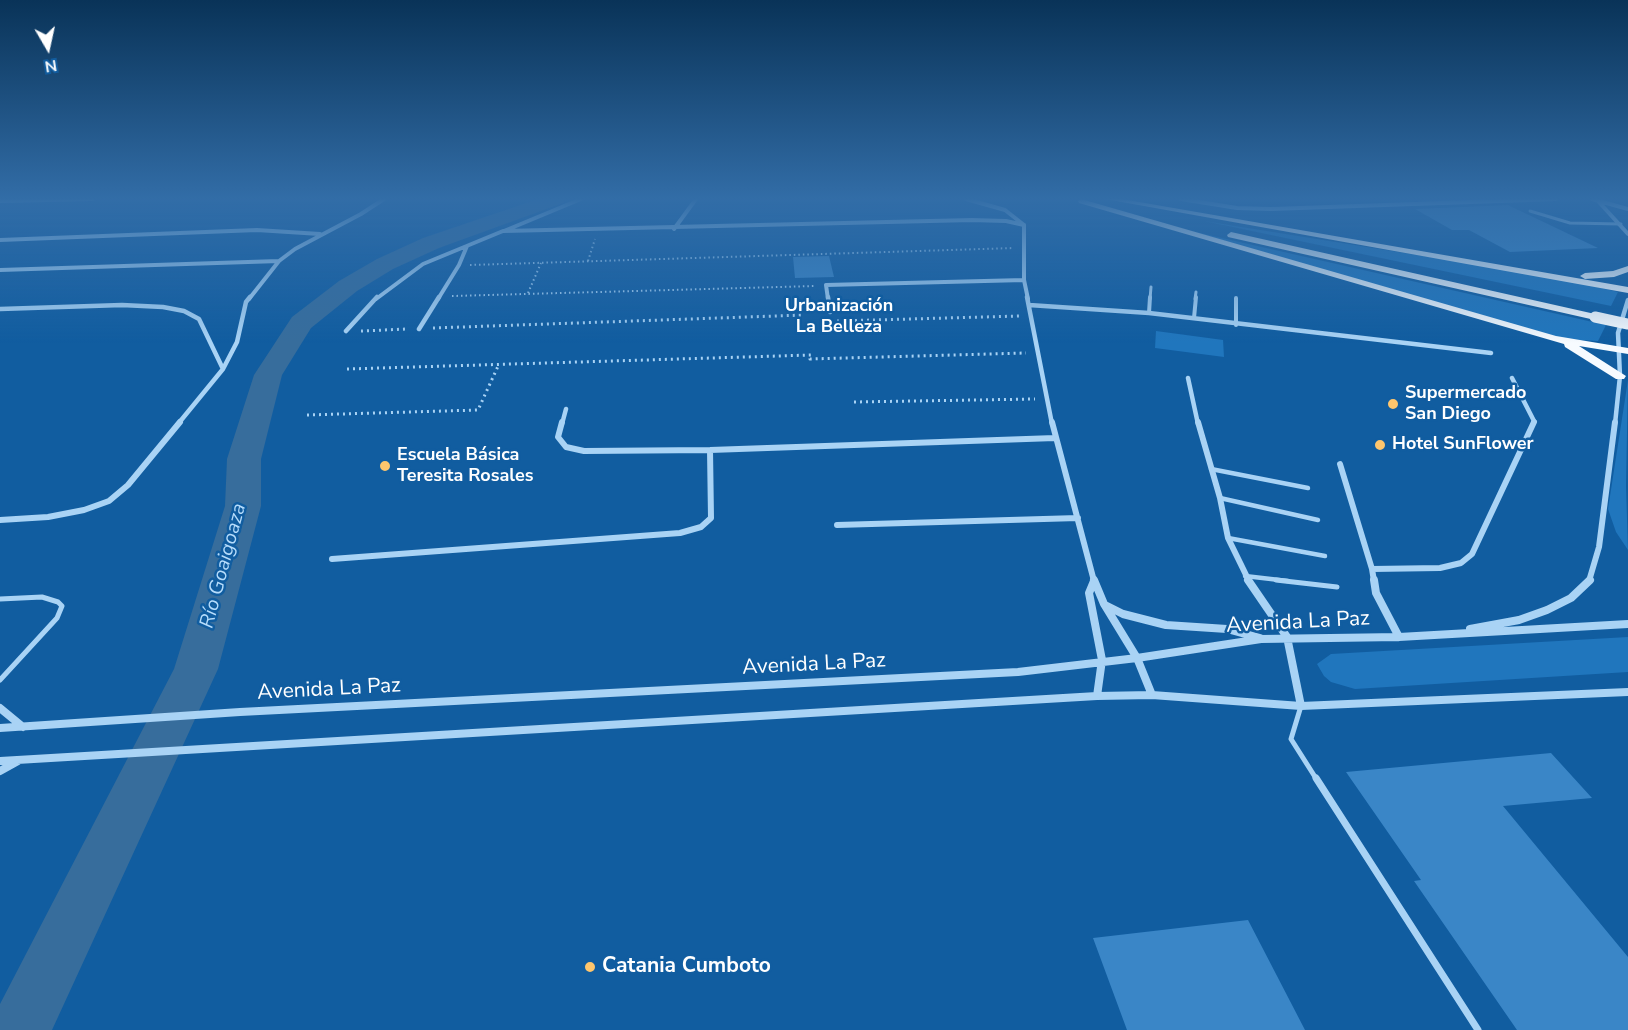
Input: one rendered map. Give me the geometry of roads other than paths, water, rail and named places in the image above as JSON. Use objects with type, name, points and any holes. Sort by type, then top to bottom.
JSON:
[{"type":"main road","points":[[1240,247],[1555,339],[1622,350]]},
{"type":"main road","points":[[1295,247],[1596,312],[1628,314]]},
{"type":"main road","points":[[1310,247],[1596,312],[1628,324]]},
{"type":"main road","points":[[1387,247],[1628,290]]},
{"type":"main road","points":[[1526,271],[1576,276],[1614,274],[1628,269]]},
{"type":"main road","points":[[1555,339],[1595,359],[1620,376]]},
{"type":"street","points":[[0,520],[48,517],[84,510],[109,501],[128,485],[223,369],[237,342],[246,302],[279,261],[301,247]]},
{"type":"street","points":[[346,332],[380,294],[423,264],[464,247]]},
{"type":"street","points":[[419,329],[459,265],[467,247]]},
{"type":"street","points":[[1024,247],[1024,280],[1055,438],[1094,582],[1104,604],[1137,658],[1152,695]]},
{"type":"street","points":[[0,270],[279,261]]},
{"type":"street","points":[[830,312],[826,285],[1024,280]]},
{"type":"street","points":[[1438,635],[1519,620],[1571,598],[1591,579],[1605,511],[1620,376],[1622,350],[1618,333],[1628,300]]},
{"type":"street","points":[[0,309],[122,305],[163,307],[184,311],[199,319],[223,369]]},
{"type":"street","points":[[1029,305],[1149,313],[1236,325],[1491,353]]},
{"type":"street","points":[[1188,378],[1192,402],[1220,498],[1228,538],[1245,576],[1287,637],[1301,706]]},
{"type":"street","points":[[1372,569],[1440,568],[1461,563],[1472,554],[1534,421],[1512,378]]},
{"type":"street","points":[[566,409],[558,437],[566,447],[584,452],[1055,438]]},
{"type":"street","points":[[332,559],[668,534],[700,527],[711,518],[710,450]]},
{"type":"street","points":[[1340,464],[1372,569],[1376,593],[1400,637]]},
{"type":"street","points":[[837,525],[1078,518]]},
{"type":"street","points":[[1094,582],[1089,593],[1102,660],[1097,696]]},
{"type":"street","points":[[1104,604],[1123,614],[1166,625],[1227,629],[1261,639]]},
{"type":"street","name":"Avenida La Paz","points":[[0,728],[240,712],[1018,672],[1102,660],[1137,658],[1261,639],[1400,637],[1628,624]]},
{"type":"street","points":[[0,760],[1097,696],[1152,695],[1301,706],[1628,692]]},
{"type":"street","points":[[0,708],[23,727]]},
{"type":"street","points":[[0,771],[22,759]]},
{"type":"lane","points":[[1149,313],[1151,287]]},
{"type":"lane","points":[[1194,318],[1196,292]]},
{"type":"lane","points":[[1236,298],[1236,325]]},
{"type":"lane","points":[[1211,469],[1308,488]]},
{"type":"lane","points":[[1220,498],[1318,520]]},
{"type":"lane","points":[[1228,538],[1325,556]]},
{"type":"lane","points":[[1245,576],[1337,587]]},
{"type":"lane","points":[[0,599],[42,597],[58,602],[62,606],[57,618],[0,680]]},
{"type":"lane","points":[[1301,706],[1291,739],[1478,1030]]},
{"type":"waterway","name":"Río Goaigoaza","points":[[20,1030],[196,669],[243,506],[244,459],[268,375],[301,323],[348,286],[385,264],[422,247]]},
{"type":"place","name":"Supermercado San Diego","points":[[1393,404]]},
{"type":"place","name":"Hotel SunFlower","points":[[1380,445]]},
{"type":"place","name":"Escuela Básica Teresita Rosales","points":[[385,466]]},
{"type":"place","name":"Catania Cumboto","points":[[590,967]]},
{"type":"district","name":"Urbanización La Belleza","points":[[839,317]]}]
